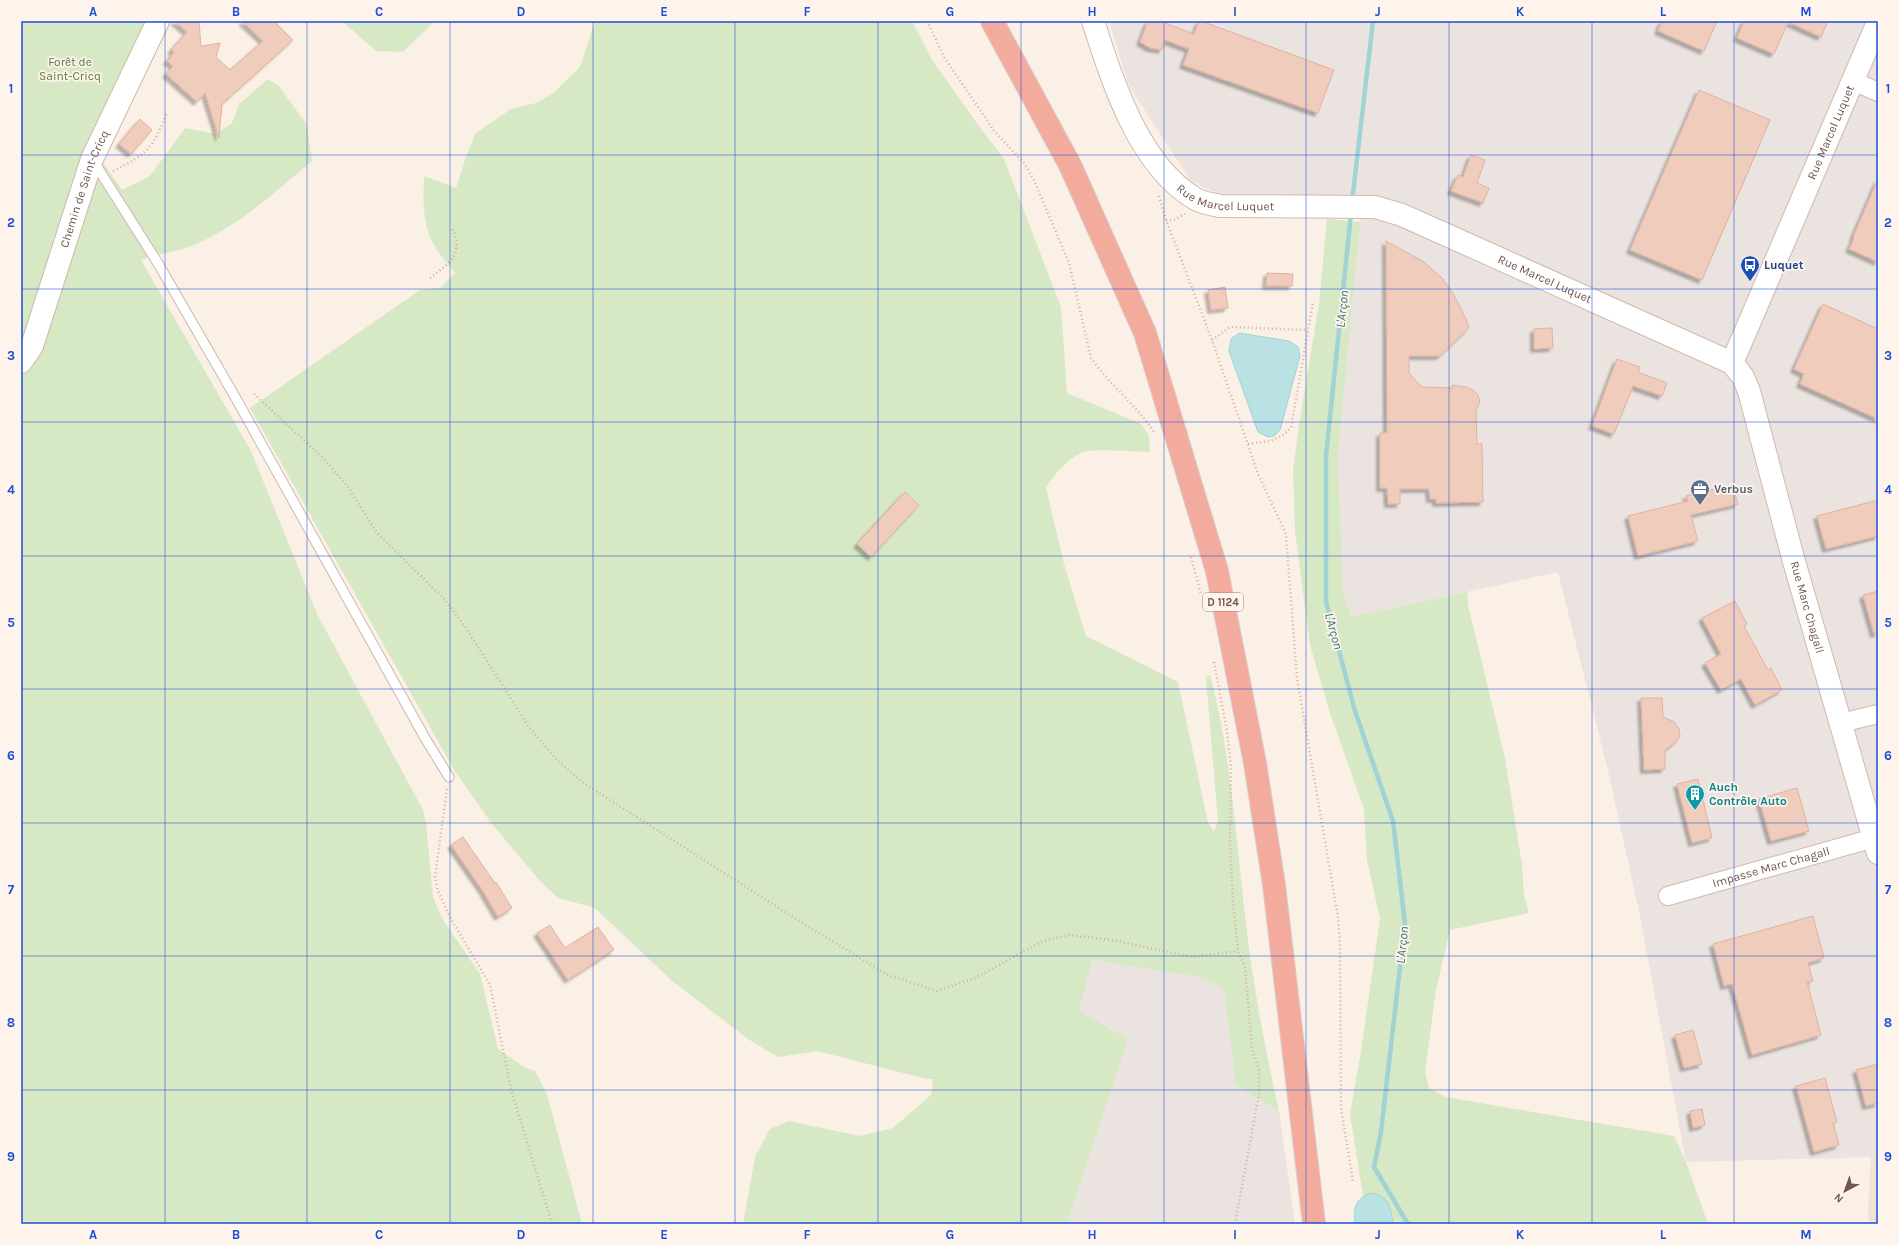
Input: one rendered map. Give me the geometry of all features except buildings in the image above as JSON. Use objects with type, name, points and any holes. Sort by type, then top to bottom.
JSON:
[{"type":"highway","name":"D 1124","points":[[992,21],[1070,165],[1145,333],[1217,571],[1255,763],[1274,885],[1314,1224]]},
{"type":"street","name":"Chemin de Saint-Cricq","points":[[21,362],[32,346],[97,167],[158,21]]},
{"type":"street","name":"Rue Marcel Luquet","points":[[1093,21],[1112,82],[1135,130],[1157,163],[1176,186],[1195,199],[1220,206],[1375,207],[1402,215],[1732,363],[1878,22]]},
{"type":"street","points":[[1853,81],[1878,92]]},
{"type":"street","name":"Rue Marc Chagall","points":[[1732,363],[1743,377],[1749,391],[1793,558],[1876,846]]},
{"type":"street","points":[[1841,723],[1878,714]]},
{"type":"street","name":"Impasse Marc Chagall","points":[[1668,896],[1876,846]]},
{"type":"lane","points":[[97,167],[159,265],[187,313],[425,738],[449,776]]},
{"type":"path","points":[[926,21],[948,64],[991,127],[1024,163],[1034,180],[1069,263],[1091,358],[1099,369],[1147,421],[1158,437]]},
{"type":"path","points":[[97,167],[139,158],[159,134],[167,112]]},
{"type":"path","points":[[1158,193],[1166,220],[1212,340],[1258,474],[1286,534],[1298,678],[1338,917],[1340,943],[1341,1108],[1353,1181]]},
{"type":"path","points":[[430,278],[450,263],[457,252],[456,236],[450,226]]},
{"type":"path","points":[[1248,444],[1275,440],[1283,436],[1291,428],[1313,302]]},
{"type":"path","points":[[1212,340],[1230,327],[1308,330]]},
{"type":"path","points":[[254,394],[322,457],[348,487],[377,533],[444,599],[464,624],[530,727],[557,760],[582,782],[796,919],[888,975],[937,991],[975,978],[1041,942],[1069,935],[1112,940],[1192,957],[1238,951]]},
{"type":"path","points":[[1191,555],[1203,601]]},
{"type":"path","points":[[1213,655],[1227,731],[1231,768],[1230,842],[1233,902],[1238,951],[1245,967],[1252,1050],[1259,1069],[1259,1094],[1236,1224]]},
{"type":"path","points":[[449,776],[435,877],[438,891],[450,917],[490,985],[511,1089],[552,1224]]},
{"type":"shaded area","points":[[1109,21],[1878,21],[1878,1157],[1686,1162],[1639,911],[1608,771],[1558,572],[1351,617],[1343,594],[1338,455],[1362,196],[1243,196],[1217,194],[1191,181],[1129,86]]},
{"type":"shaded area","points":[[1091,960],[1198,977],[1224,989],[1236,1085],[1279,1111],[1295,1224],[1067,1224],[1128,1039],[1079,1011]]},
{"type":"shaded area","points":[[1871,1157],[1878,1157],[1878,1224],[1870,1224],[1868,1215]]},
{"type":"green space","name":"Forêt de Saint-Cricq","points":[[21,21],[145,21],[85,146],[21,348]]},
{"type":"green space","points":[[342,21],[435,21],[403,52],[376,51]]},
{"type":"green space","points":[[595,21],[912,21],[931,58],[1004,159],[1061,307],[1067,393],[1141,424],[1149,436],[1150,452],[1101,450],[1087,451],[1075,456],[1053,477],[1046,488],[1064,564],[1086,636],[1178,682],[1208,823],[1214,832],[1218,821],[1206,677],[1210,675],[1225,746],[1235,818],[1246,926],[1254,981],[1279,1111],[1236,1085],[1224,989],[1198,977],[1092,960],[1079,1011],[1128,1039],[1067,1224],[743,1224],[755,1157],[770,1129],[789,1121],[859,1136],[893,1128],[931,1095],[933,1079],[927,1079],[817,1051],[778,1057],[748,1039],[671,980],[595,908],[558,898],[540,881],[492,824],[456,773],[250,408],[420,290],[440,288],[455,273],[433,243],[426,225],[424,176],[456,188],[467,154],[476,133],[511,109],[536,103],[552,94],[580,67]]},
{"type":"green space","points":[[268,79],[279,86],[307,125],[312,161],[256,208],[226,228],[194,245],[141,260],[251,451],[318,616],[423,810],[426,823],[433,897],[443,920],[480,974],[498,1049],[524,1067],[535,1071],[547,1094],[582,1224],[21,1224],[21,374],[39,346],[102,161],[122,190],[150,176],[185,128],[216,134],[232,123],[239,104]]},
{"type":"green space","points":[[1327,219],[1360,222],[1338,455],[1343,594],[1351,617],[1467,592],[1468,605],[1505,758],[1522,865],[1524,895],[1529,913],[1450,930],[1436,990],[1425,1071],[1429,1088],[1445,1097],[1674,1136],[1686,1162],[1708,1224],[1393,1224],[1391,1211],[1370,1193],[1363,1196],[1350,1114],[1361,1051],[1380,919],[1367,860],[1364,809],[1330,713],[1310,645],[1295,531],[1293,470],[1319,304]]},
{"type":"water","points":[[1239,333],[1289,341],[1298,347],[1300,356],[1280,430],[1274,436],[1268,437],[1258,432],[1229,351],[1231,339]]},
{"type":"water","points":[[1370,1193],[1377,1194],[1388,1203],[1393,1224],[1355,1224],[1354,1214],[1356,1205],[1361,1198]]},
{"type":"waterway","name":"L'Arçon","points":[[1352,202],[1373,21]]},
{"type":"waterway","name":"L'Arçon","points":[[1351,213],[1326,456],[1326,602],[1355,711],[1393,821],[1405,924],[1381,1132],[1374,1167],[1408,1224]]},
{"type":"place","name":"Luquet","points":[[1750,282]]},
{"type":"place","name":"Verbus","points":[[1700,506]]},
{"type":"place","name":"Auch Contrôle Auto","points":[[1695,811]]}]
